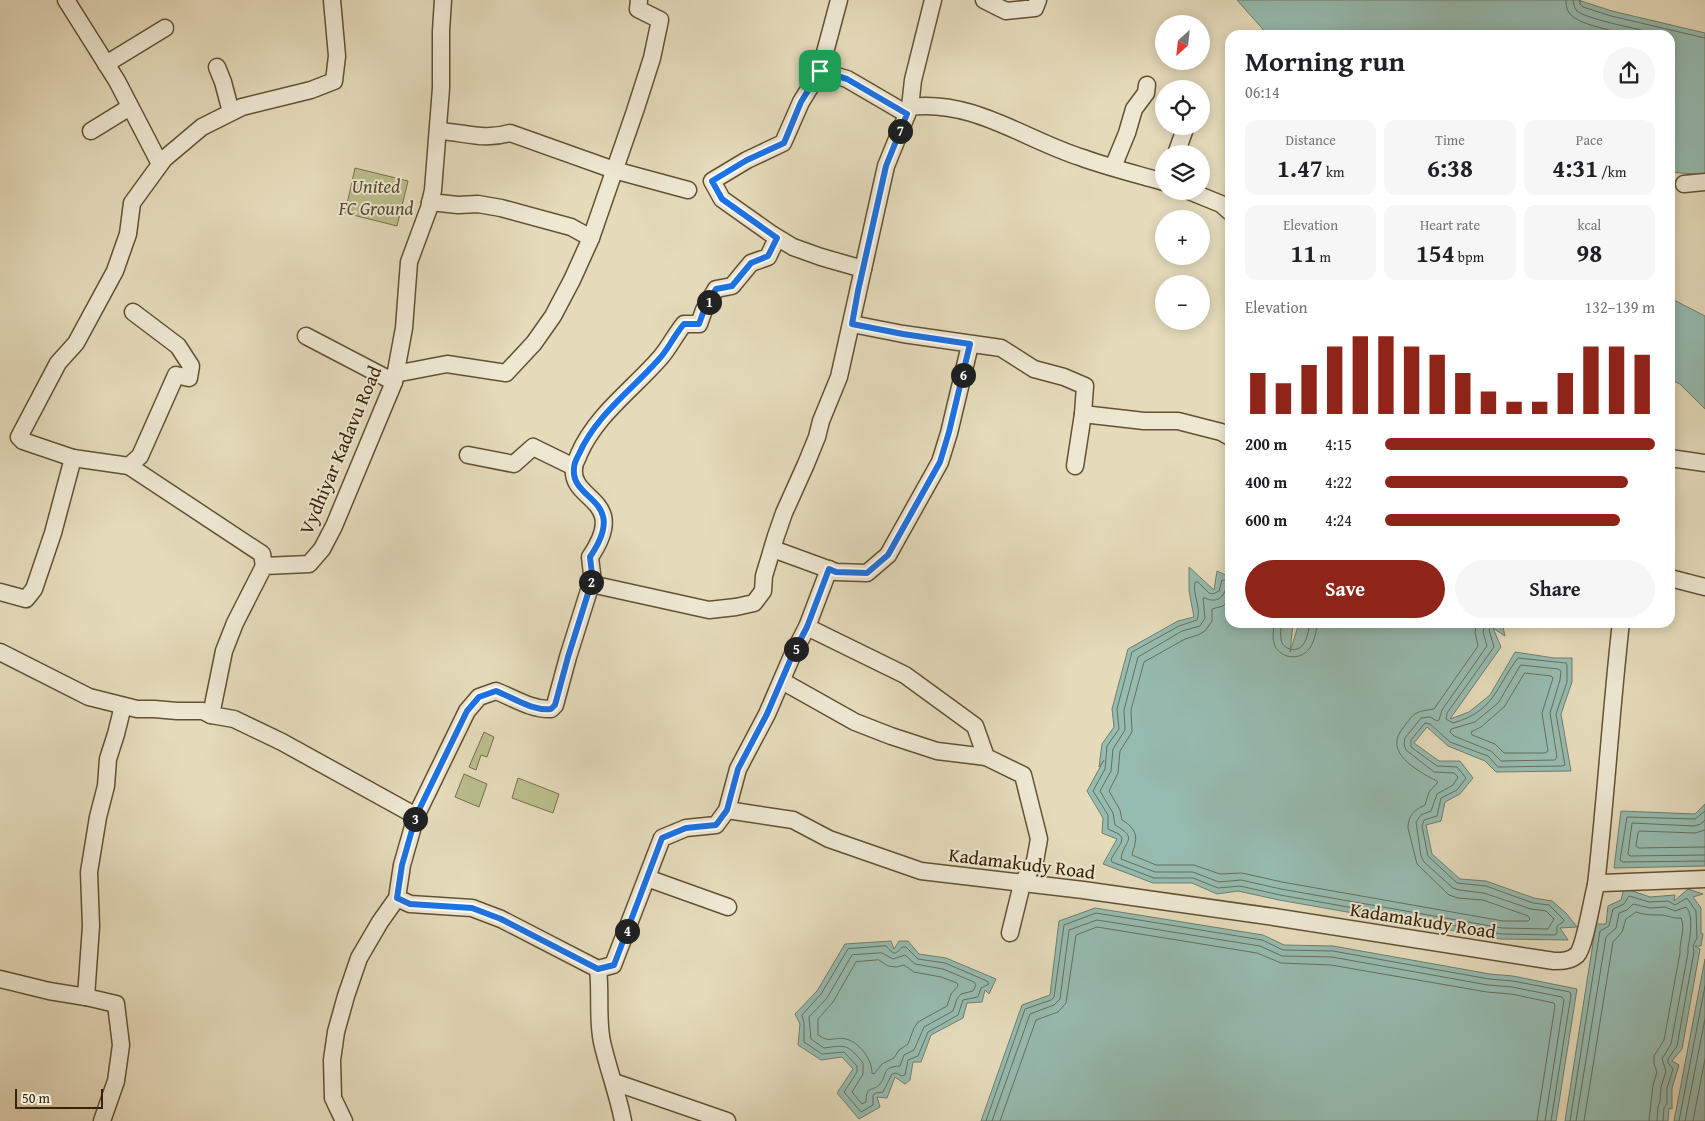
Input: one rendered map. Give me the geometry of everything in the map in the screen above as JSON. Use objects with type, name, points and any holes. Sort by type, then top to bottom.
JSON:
[{"type":"street","points":[[211,714],[224,651],[235,623],[264,566],[262,554],[129,466],[73,458],[23,441],[19,437],[58,363],[76,343],[115,270],[128,234],[132,203],[164,159],[202,127],[231,112],[242,107],[310,90],[334,81],[337,56],[332,0]]},
{"type":"street","name":"Vydhiyar Kadavu Road","points":[[264,566],[309,564],[322,549],[334,526],[395,378],[404,328],[409,262],[433,190],[441,88],[443,0]]},
{"type":"street","points":[[306,336],[395,378],[447,364],[506,373],[534,343],[553,316],[591,238],[652,58],[660,20],[638,9],[639,0]]},
{"type":"street","points":[[838,0],[820,71],[801,102],[784,143],[747,160],[712,181],[722,199],[777,238],[793,247],[812,254],[864,269]]},
{"type":"street","points":[[591,584],[709,610],[754,603],[763,591],[764,576],[784,513],[817,437],[821,421],[839,377],[886,166],[909,110],[913,80],[933,0]]},
{"type":"street","points":[[984,0],[1006,11],[1035,8],[1038,0]]},
{"type":"street","points":[[72,3],[160,164]]},
{"type":"street","points":[[106,64],[165,28]]},
{"type":"street","points":[[217,67],[231,112]]},
{"type":"street","points":[[820,71],[847,79],[909,110],[924,105],[944,106],[973,113],[1079,157],[1155,179]]},
{"type":"street","points":[[1113,167],[1123,145],[1134,109],[1146,93],[1147,85]]},
{"type":"street","points":[[91,131],[130,107]]},
{"type":"street","points":[[438,131],[476,137],[498,137],[510,133],[614,170],[688,190]]},
{"type":"street","points":[[1684,184],[1705,182]]},
{"type":"street","points":[[1210,199],[1225,207]]},
{"type":"street","points":[[430,202],[458,205],[478,204],[501,208],[571,227],[591,238]]},
{"type":"street","points":[[344,1121],[333,1098],[332,1060],[336,1032],[346,996],[359,958],[380,922],[397,898],[402,865],[416,816],[467,711],[479,697],[496,691],[544,710],[551,709],[555,705],[591,584],[590,557],[598,545],[604,524],[602,509],[583,492],[574,477],[574,467],[582,446],[612,406],[662,356],[684,324],[699,324],[704,310],[716,289],[732,286],[751,263],[768,256],[777,238]]},
{"type":"street","points":[[129,466],[140,456],[176,374],[188,378],[191,366],[178,346],[133,312]]},
{"type":"street","points":[[852,324],[903,334],[1002,348],[1034,369],[1064,377],[1085,386],[1075,466]]},
{"type":"street","points":[[773,548],[836,572],[867,573],[888,555],[940,462],[970,344]]},
{"type":"street","points":[[1083,414],[1144,420],[1178,421],[1225,434]]},
{"type":"street","points":[[468,455],[514,464],[533,447],[574,467]]},
{"type":"street","points":[[0,592],[26,599],[34,590],[53,533],[73,458]]},
{"type":"street","points":[[1675,459],[1705,463]]},
{"type":"street","points":[[397,898],[410,904],[472,908],[501,919],[598,969],[614,965],[662,838],[686,828],[716,825],[727,810],[738,769],[767,714],[792,656],[807,627],[829,569]]},
{"type":"street","points":[[1675,579],[1705,587]]},
{"type":"street","points":[[807,627],[905,675],[976,726],[986,757]]},
{"type":"street","points":[[1620,628],[1596,885],[1602,883],[1705,879]]},
{"type":"street","points":[[0,652],[89,697],[137,709],[203,711],[234,719],[253,727],[416,816]]},
{"type":"street","points":[[782,681],[855,722],[937,751],[986,757],[1023,776],[1039,839],[1035,861],[1022,884],[1010,933]]},
{"type":"street","points":[[86,997],[91,926],[89,872],[98,817],[106,786],[108,760],[123,706]]},
{"type":"street","name":"Kadamakudy Road","points":[[727,810],[792,820],[829,838],[921,871],[1083,890],[1274,917],[1554,961],[1566,961],[1578,954],[1584,939],[1596,885]]},
{"type":"street","points":[[647,878],[728,907]]},
{"type":"street","points":[[598,969],[600,990],[599,1017],[602,1042],[623,1121]]},
{"type":"street","points":[[0,979],[116,1004],[121,1045],[116,1081],[102,1121]]},
{"type":"street","points":[[614,1082],[727,1121]]},
{"type":"green space","name":"United FC Ground","points":[[355,168],[408,181],[397,226],[345,213]]},
{"type":"green space","points":[[484,732],[494,737],[487,757],[481,755],[476,770],[469,767]]},
{"type":"green space","points":[[464,774],[487,784],[479,807],[455,797]]},
{"type":"green space","points":[[518,778],[559,794],[553,813],[512,798]]},
{"type":"water","points":[[1237,0],[1578,0],[1612,11],[1705,33],[1705,175],[1675,172],[1675,30],[1264,30]]},
{"type":"water","points":[[1675,301],[1705,316],[1705,409],[1680,384],[1675,382]]},
{"type":"water","points":[[1189,567],[1214,590],[1217,571],[1225,575],[1225,628],[1292,628],[1290,652],[1297,628],[1493,628],[1501,647],[1450,719],[1469,712],[1490,695],[1515,652],[1554,658],[1572,658],[1572,682],[1561,714],[1571,771],[1496,772],[1485,761],[1448,746],[1427,727],[1414,743],[1439,761],[1460,761],[1473,778],[1460,794],[1445,802],[1441,821],[1426,825],[1432,854],[1460,879],[1486,881],[1534,898],[1552,901],[1566,913],[1577,927],[1560,928],[1568,940],[1501,939],[1238,891],[1217,894],[1192,883],[1153,883],[1103,864],[1117,839],[1102,833],[1103,818],[1087,791],[1104,760],[1099,767],[1102,744],[1114,727],[1112,709],[1128,649],[1178,621],[1194,617],[1189,591]]},
{"type":"water","points":[[1493,628],[1503,628],[1505,636]]},
{"type":"water","points":[[1705,804],[1705,866],[1614,868],[1621,811],[1695,814]]},
{"type":"water","points":[[1624,888],[1650,897],[1675,895],[1674,901],[1688,889],[1703,894],[1693,897],[1701,908],[1701,933],[1703,934],[1701,946],[1695,946],[1700,949],[1682,1049],[1672,1061],[1679,1065],[1672,1088],[1672,1109],[1669,1108],[1668,1121],[1565,1121],[1596,924],[1606,924],[1608,906],[1621,900]]},
{"type":"water","points":[[1095,908],[1263,935],[1284,945],[1333,946],[1490,974],[1513,976],[1577,989],[1556,1121],[981,1121],[1022,1005],[1050,995],[1059,921]]},
{"type":"water","points":[[891,941],[894,949],[899,941],[908,941],[919,954],[946,958],[996,979],[989,994],[985,990],[982,1002],[967,1003],[963,1018],[931,1035],[921,1062],[913,1062],[910,1080],[905,1084],[895,1077],[887,1098],[877,1097],[880,1107],[859,1119],[837,1093],[853,1069],[842,1057],[821,1060],[798,1045],[800,1024],[795,1014],[817,991],[845,944]]},
{"type":"water","points":[[1705,959],[1705,1121],[1674,1121]]},
{"type":"route","points":[[820,71],[847,79],[907,114],[886,166],[852,324],[970,344],[940,462],[888,555],[867,573],[836,572],[829,569],[807,627],[792,656],[767,714],[738,769],[727,810],[716,825],[686,828],[662,838],[614,965],[598,969],[501,919],[472,908],[410,904],[397,898],[402,865],[416,816],[467,711],[479,697],[496,691],[544,710],[551,709],[555,705],[591,584],[590,557],[598,545],[604,524],[602,509],[583,492],[574,477],[574,467],[582,446],[612,406],[662,356],[684,324],[699,324],[704,310],[716,289],[732,286],[751,263],[768,256],[777,238],[722,199],[712,181],[747,160],[784,143],[801,102],[820,71]]}]
